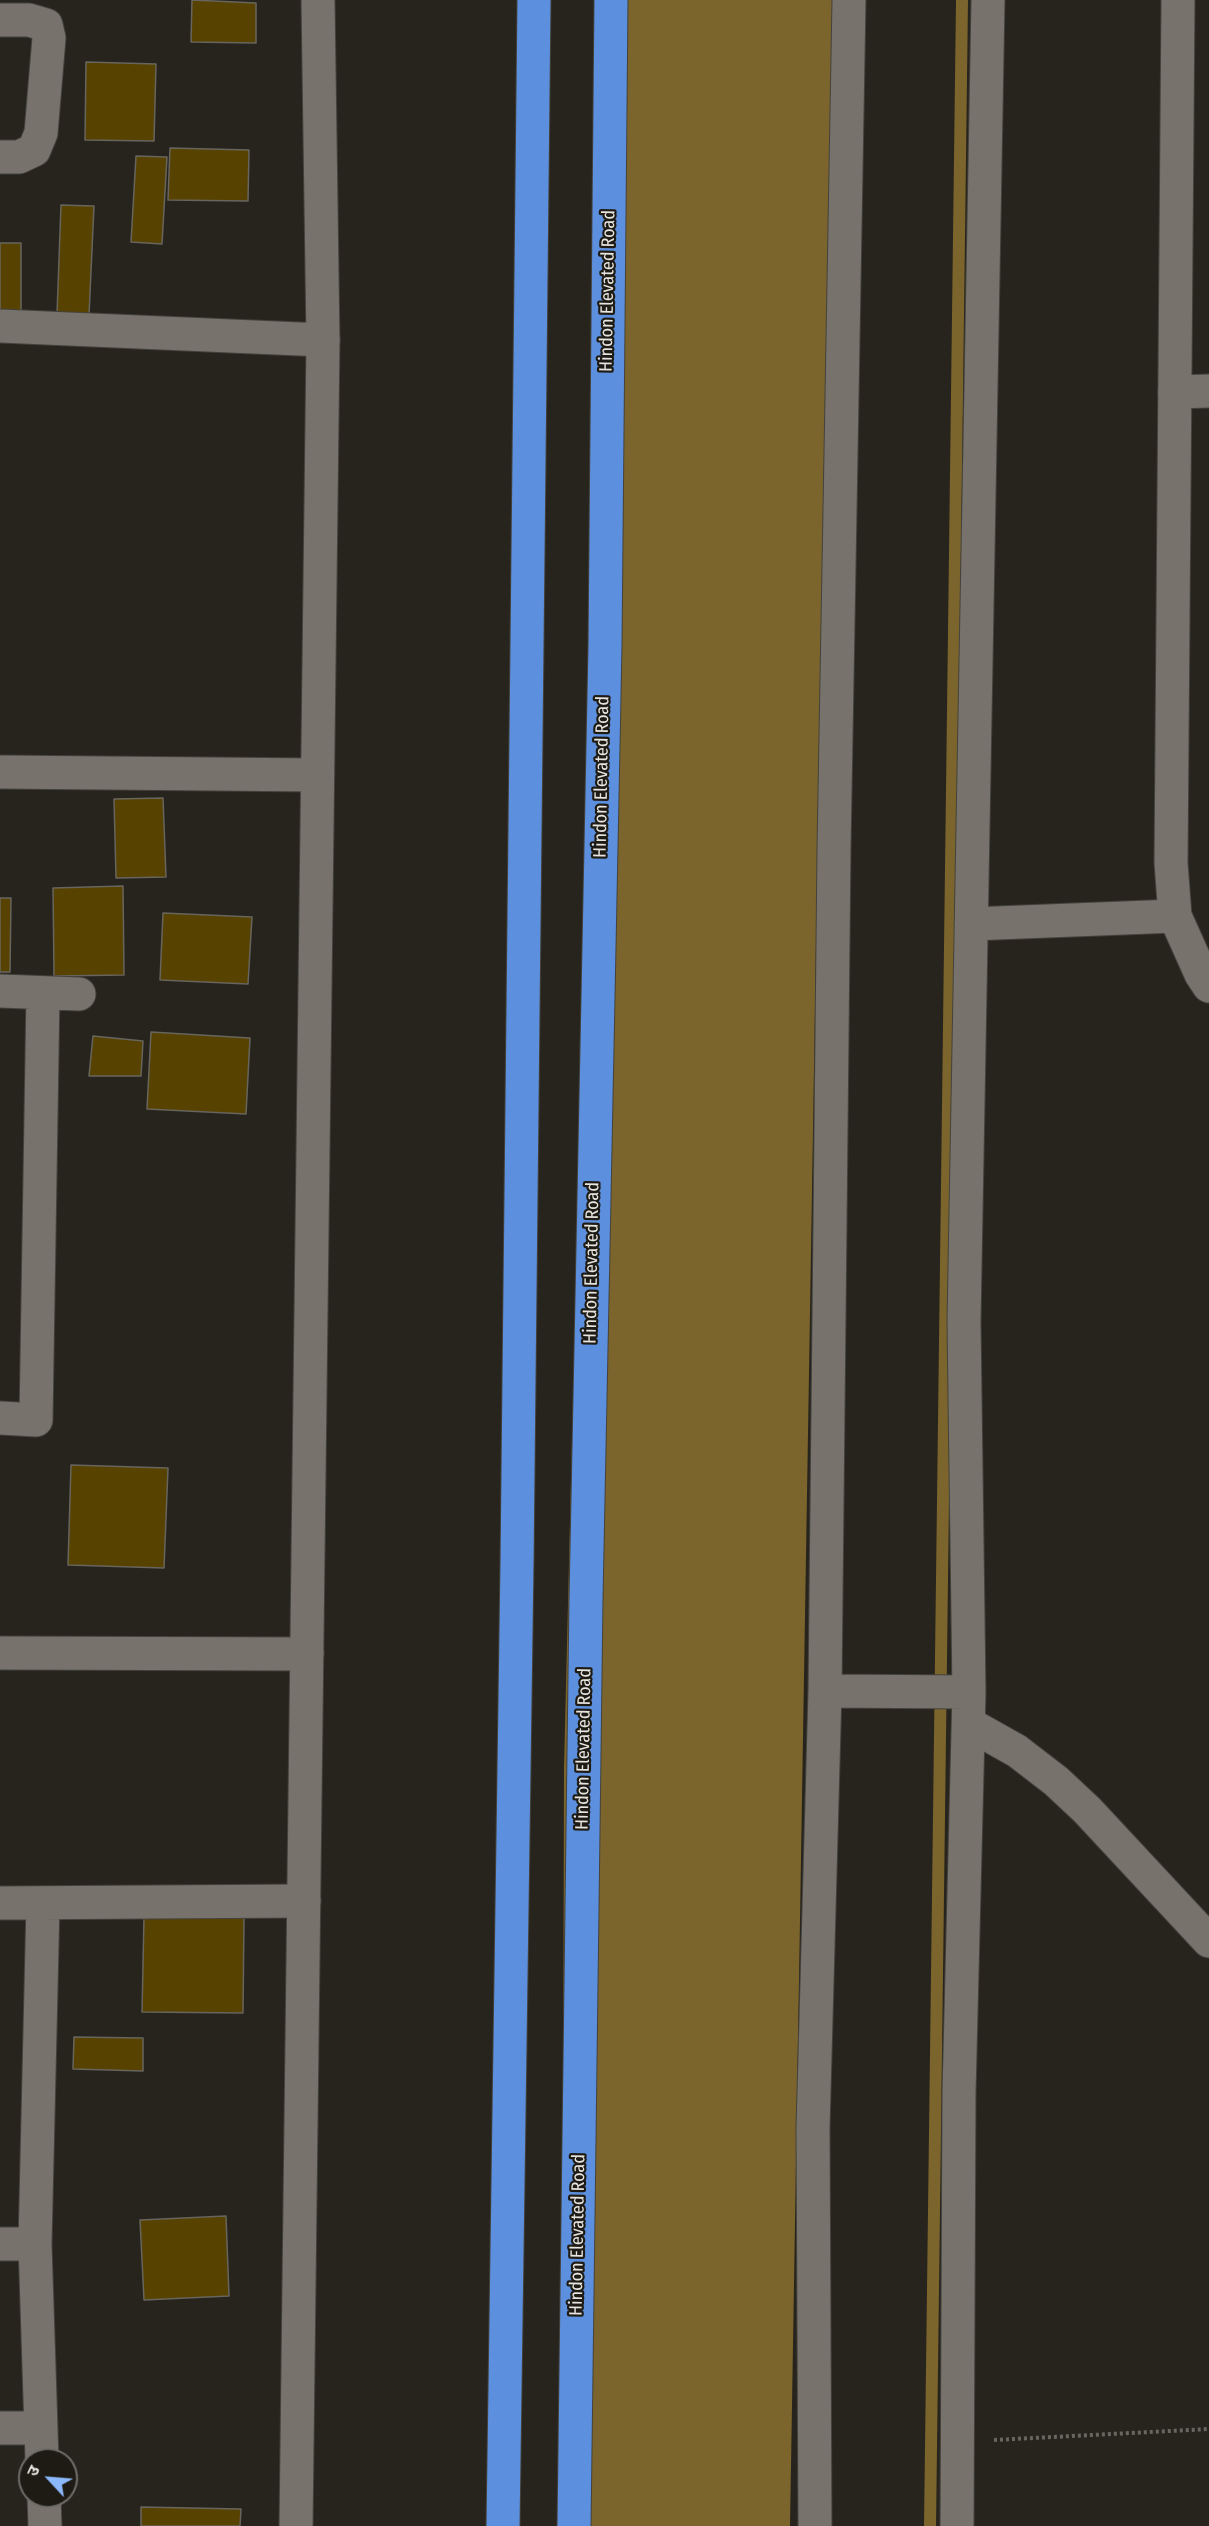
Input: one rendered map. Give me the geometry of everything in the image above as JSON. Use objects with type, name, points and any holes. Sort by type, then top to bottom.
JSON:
[{"type":"highway","points":[[503,2526],[518,1480],[534,0]]},
{"type":"highway","name":"Hindon Elevated Road","points":[[574,2526],[586,1587],[605,646],[610,0]]},
{"type":"street","points":[[296,2526],[323,340],[318,0]]},
{"type":"street","points":[[815,2526],[813,2128],[825,1691],[834,814],[849,0]]},
{"type":"street","points":[[957,2526],[959,2092],[969,1724],[959,1692],[988,0]]},
{"type":"street","points":[[1178,0],[1171,863],[1175,916],[1201,974],[1209,986]]},
{"type":"street","points":[[0,20],[29,20],[46,25],[49,38],[41,133],[34,150],[19,157],[0,157]]},
{"type":"street","points":[[0,326],[323,340]]},
{"type":"street","points":[[1175,392],[1209,391]]},
{"type":"street","points":[[0,772],[317,775]]},
{"type":"street","points":[[971,924],[1175,916]]},
{"type":"street","points":[[0,991],[79,994]]},
{"type":"street","points":[[0,1418],[36,1420],[43,993]]},
{"type":"street","points":[[0,1653],[307,1654]]},
{"type":"street","points":[[825,1691],[959,1692]]},
{"type":"street","points":[[969,1724],[1017,1751],[1056,1781],[1087,1810],[1209,1941]]},
{"type":"street","points":[[0,1903],[304,1901]]},
{"type":"street","points":[[0,2428],[42,2444],[35,2244],[43,1903]]},
{"type":"street","points":[[0,2244],[35,2244]]},
{"type":"street","points":[[44,2508],[45,2526]]},
{"type":"path","points":[[957,2442],[1209,2429]]},
{"type":"shaded area","points":[[607,0],[837,0],[824,462],[790,2526],[562,2526],[564,1767]]},
{"type":"building","points":[[192,0],[256,3],[256,43],[191,42]]},
{"type":"building","points":[[86,62],[156,64],[154,141],[85,140]]},
{"type":"building","points":[[170,148],[249,150],[248,201],[168,200]]},
{"type":"building","points":[[136,156],[167,157],[162,244],[131,242]]},
{"type":"building","points":[[61,205],[94,206],[89,315],[57,314]]},
{"type":"building","points":[[0,243],[21,243],[21,314],[0,314]]},
{"type":"building","points":[[163,798],[166,877],[116,878],[114,799]]},
{"type":"building","points":[[123,886],[124,975],[54,976],[53,888]]},
{"type":"building","points":[[0,898],[11,898],[10,972],[0,972]]},
{"type":"building","points":[[163,913],[252,917],[248,984],[160,980]]},
{"type":"building","points":[[151,1032],[250,1038],[246,1114],[147,1109]]},
{"type":"building","points":[[93,1036],[143,1041],[141,1076],[89,1076]]},
{"type":"building","points":[[71,1465],[168,1468],[164,1568],[68,1565]]},
{"type":"building","points":[[144,1917],[244,1918],[243,2013],[142,2012]]},
{"type":"building","points":[[74,2037],[143,2038],[143,2071],[73,2069]]},
{"type":"building","points":[[226,2216],[229,2296],[144,2300],[140,2220]]},
{"type":"building","points":[[141,2507],[241,2509],[240,2526],[141,2526]]},
{"type":"waterway","points":[[930,2526],[962,0]]}]
